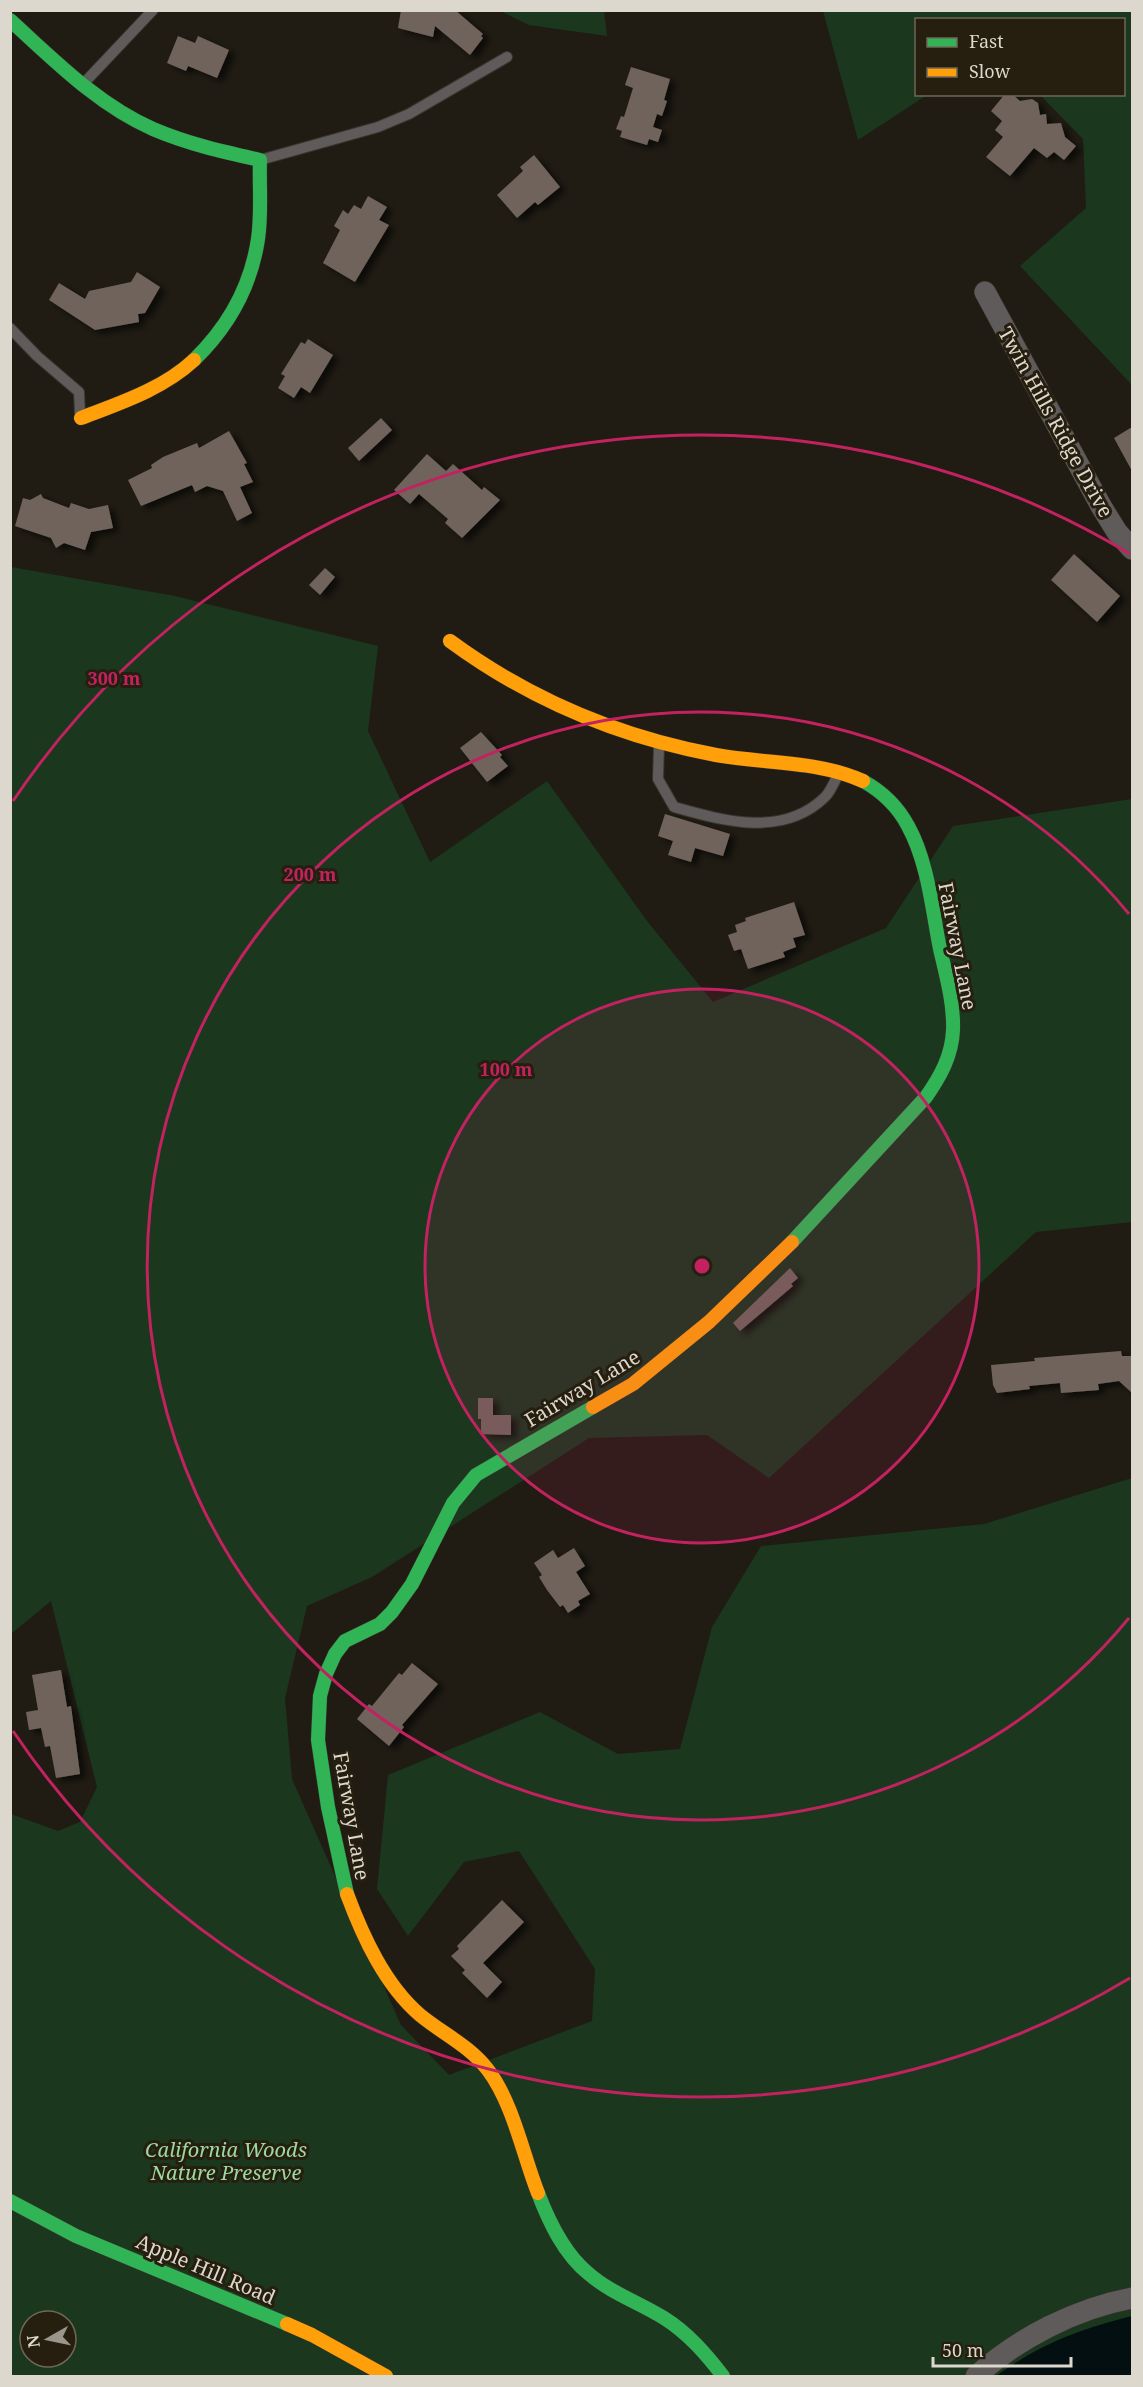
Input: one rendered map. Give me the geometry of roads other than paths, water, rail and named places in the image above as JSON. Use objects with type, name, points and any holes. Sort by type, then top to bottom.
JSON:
[{"type":"street","points":[[10,20],[82,86],[142,124],[174,138],[260,160],[258,236],[254,261],[246,286],[216,337],[192,362],[172,377],[142,393],[81,418]]},
{"type":"street","name":"Twin Hills Ridge Drive","points":[[985,292],[1101,506],[1132,549]]},
{"type":"street","name":"Fairway Lane","points":[[450,640],[478,663],[527,690],[579,714],[659,741],[729,757],[840,770],[871,785],[889,800],[908,826],[922,863],[952,1010],[953,1031],[949,1054],[941,1076],[926,1097],[784,1251],[684,1344],[633,1384],[476,1475],[463,1487],[448,1509],[410,1588],[380,1624],[355,1633],[342,1643],[335,1653],[320,1697],[318,1715],[323,1779],[344,1883],[364,1934],[386,1973],[409,2004],[472,2051],[498,2085],[536,2187],[565,2247],[582,2268],[602,2284],[666,2319],[696,2344],[723,2376]]},
{"type":"street","name":"Apple Hill Road","points":[[10,2201],[76,2236],[312,2335],[386,2376]]},
{"type":"street","points":[[976,2376],[1030,2336],[1072,2316],[1112,2302],[1132,2298]]},
{"type":"lane","points":[[82,86],[153,10]]},
{"type":"lane","points":[[260,160],[378,127],[409,114],[507,57]]},
{"type":"lane","points":[[10,328],[37,356],[79,392],[81,418]]},
{"type":"lane","points":[[659,741],[658,778],[674,807],[706,816],[746,823],[756,824],[796,817],[826,796],[840,770]]},
{"type":"park label","name":"California Woods Nature Preserve","points":[[226,2160]]}]
